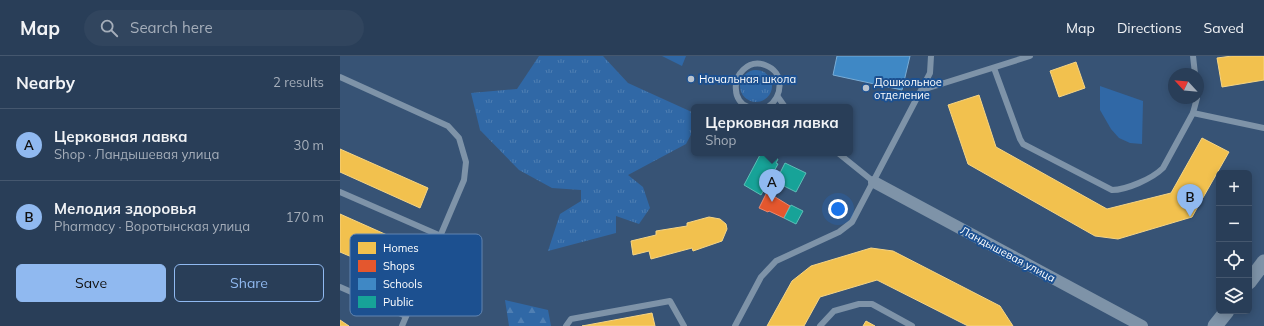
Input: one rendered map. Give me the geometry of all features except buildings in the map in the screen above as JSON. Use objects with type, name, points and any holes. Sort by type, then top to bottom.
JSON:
[{"type":"street","name":"Ландышевая улица","points":[[874,182],[1142,326]]},
{"type":"street","points":[[1252,278],[1264,262]]},
{"type":"street","points":[[1216,326],[1225,314]]},
{"type":"lane","points":[[735,326],[762,277],[776,261],[839,232],[852,222],[922,90],[930,73],[931,56]]},
{"type":"lane","points":[[922,90],[1030,56]]},
{"type":"lane","points":[[1193,56],[1194,68]]},
{"type":"lane","points":[[742,104],[736,96],[735,83],[740,71],[752,64],[765,65],[775,72],[780,84],[778,97],[772,104]]},
{"type":"lane","points":[[994,68],[1023,144],[1112,190],[1120,190],[1137,183],[1159,172],[1163,168],[1193,113],[1195,104]]},
{"type":"lane","points":[[340,77],[448,126],[460,138],[466,162],[464,180],[442,234]]},
{"type":"lane","points":[[778,97],[783,104]]},
{"type":"lane","points":[[1193,113],[1264,128]]},
{"type":"lane","points":[[842,156],[874,182]]},
{"type":"lane","points":[[340,192],[436,234]]},
{"type":"lane","points":[[340,287],[350,291]]},
{"type":"lane","points":[[566,326],[571,319],[670,301],[684,326]]},
{"type":"lane","points":[[820,326],[834,311],[859,304],[872,304],[912,326]]},
{"type":"lane","points":[[402,326],[406,316]]},
{"type":"green space","points":[[539,56],[603,56],[628,83],[691,112],[691,135],[686,144],[628,175],[643,187],[650,208],[639,224],[616,216],[616,233],[548,251],[560,214],[581,201],[581,190],[552,188],[519,170],[480,130],[471,93],[517,89]]},
{"type":"green space","points":[[662,56],[686,56],[682,66]]},
{"type":"green space","points":[[753,70],[759,70],[768,74],[772,86],[768,98],[759,102],[753,102],[744,98],[740,89],[740,83],[744,74]]},
{"type":"green space","points":[[1100,86],[1143,101],[1142,144],[1130,143],[1119,138],[1111,129],[1100,110]]},
{"type":"green space","points":[[505,300],[548,310],[551,326],[509,326]]},
{"type":"place","name":"Начальная школа","points":[[691,79]]},
{"type":"place","name":"Дошкольное отделение","points":[[866,88]]},
{"type":"place","name":"Церковная лавка","points":[[772,202]]},
{"type":"place","name":"Мелодия здоровья","points":[[1190,217]]}]
